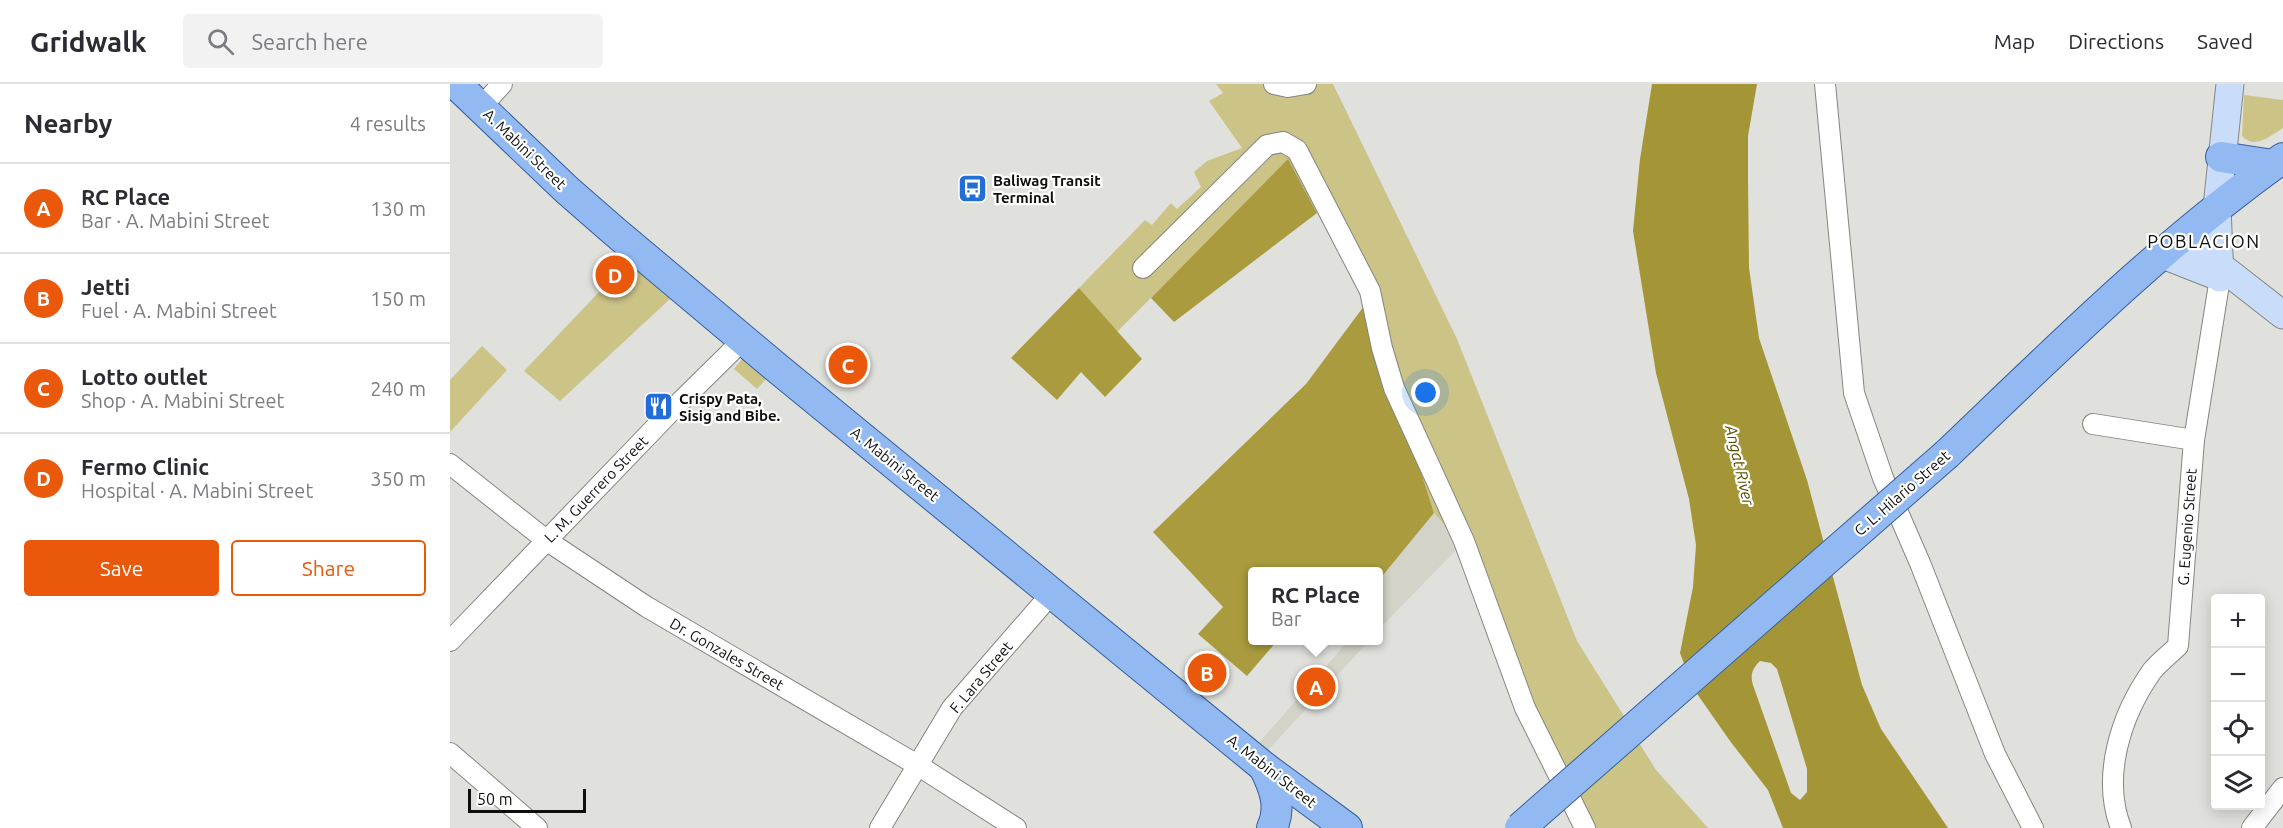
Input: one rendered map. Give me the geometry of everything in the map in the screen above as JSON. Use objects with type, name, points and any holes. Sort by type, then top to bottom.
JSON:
[{"type":"main road","name":"A. Mabini Street","points":[[456,84],[567,190],[744,339],[1264,767],[1347,828]]},
{"type":"main road","points":[[2189,232],[2220,167],[2278,162]]},
{"type":"main road","name":"C. L. Hilario Street","points":[[1520,828],[1947,454],[2111,298],[2189,232],[2278,162]]},
{"type":"main road","points":[[1264,767],[1276,793],[1275,821],[1272,828]]},
{"type":"street","points":[[481,107],[502,84]]},
{"type":"street","points":[[1274,84],[1288,87],[1306,84]]},
{"type":"street","points":[[1825,84],[1854,393],[1882,478],[1920,563],[1995,754],[2033,828]]},
{"type":"street","points":[[2220,167],[2230,84]]},
{"type":"street","points":[[1143,268],[1267,145],[1283,142],[1297,150],[1370,291],[1382,348],[1394,388],[1464,540],[1525,708],[1585,828]]},
{"type":"street","points":[[2189,232],[2219,271],[2283,315]]},
{"type":"street","name":"G. Eugenio Street","points":[[2121,828],[2117,816],[2113,772],[2121,734],[2131,709],[2153,670],[2178,646],[2194,440],[2219,271],[2189,232]]},
{"type":"street","name":"L. M. Guerrero Street","points":[[450,642],[675,407],[744,339]]},
{"type":"street","points":[[2093,424],[2194,440]]},
{"type":"street","name":"Dr. Gonzales Street","points":[[450,464],[546,540],[647,607],[918,766],[1016,828]]},
{"type":"street","name":"F. Lara Street","points":[[880,828],[952,708],[1052,593]]},
{"type":"street","points":[[450,753],[537,828]]},
{"type":"street","points":[[2252,828],[2283,788]]},
{"type":"shaded area","points":[[1216,84],[1333,84],[1457,339],[1577,641],[1627,721],[1553,786],[1487,636],[1475,580],[1462,544],[1434,513],[1367,302],[1288,160],[1117,332],[1079,288],[1145,220],[1152,225],[1171,203],[1177,209],[1201,187],[1194,172],[1207,161],[1242,148],[1209,101],[1223,93]]},
{"type":"shaded area","points":[[2244,95],[2283,100],[2283,128],[2257,142],[2247,140],[2242,136]]},
{"type":"shaded area","points":[[1288,159],[1317,213],[1174,322],[1151,298]]},
{"type":"shaded area","points":[[635,269],[670,299],[560,401],[524,371],[600,291],[610,298]]},
{"type":"shaded area","points":[[1079,288],[1142,359],[1105,397],[1081,372],[1057,400],[1011,358]]},
{"type":"shaded area","points":[[1367,302],[1434,513],[1383,575],[1383,567],[1248,567],[1248,645],[1274,645],[1247,676],[1198,634],[1223,607],[1153,532],[1306,384]]},
{"type":"shaded area","points":[[482,346],[507,370],[450,432],[450,380]]},
{"type":"shaded area","points":[[743,358],[768,377],[757,389],[734,369]]},
{"type":"shaded area","points":[[1434,513],[1462,544],[1383,625],[1383,575]]},
{"type":"shaded area","points":[[1344,645],[1365,645],[1266,752],[1257,745]]},
{"type":"shaded area","points":[[1638,741],[1656,770],[1708,828],[1579,828],[1566,805]]},
{"type":"water","name":"Angat River","points":[[1652,84],[1757,84],[1748,136],[1748,181],[1749,268],[1759,338],[1807,480],[1862,685],[1881,729],[1948,828],[1783,828],[1768,790],[1693,688],[1680,653],[1693,587],[1696,545],[1689,499],[1656,373],[1633,231],[1640,159]],"holes":[[[1760,661],[1771,663],[1777,669],[1807,769],[1807,792],[1800,800],[1791,793],[1752,681],[1752,672]]]},
{"type":"place","name":"Baliwag Transit Terminal","points":[[972,189]]},
{"type":"place","name":"Fermo Clinic","points":[[615,275]]},
{"type":"place","name":"Lotto outlet","points":[[848,365]]},
{"type":"place","name":"Crispy Pata, Sisig and Bibe.","points":[[658,407]]},
{"type":"place","name":"Jetti","points":[[1207,673]]},
{"type":"place","name":"RC Place","points":[[1316,687]]},
{"type":"district","name":"POBLACION","points":[[2204,241]]}]
